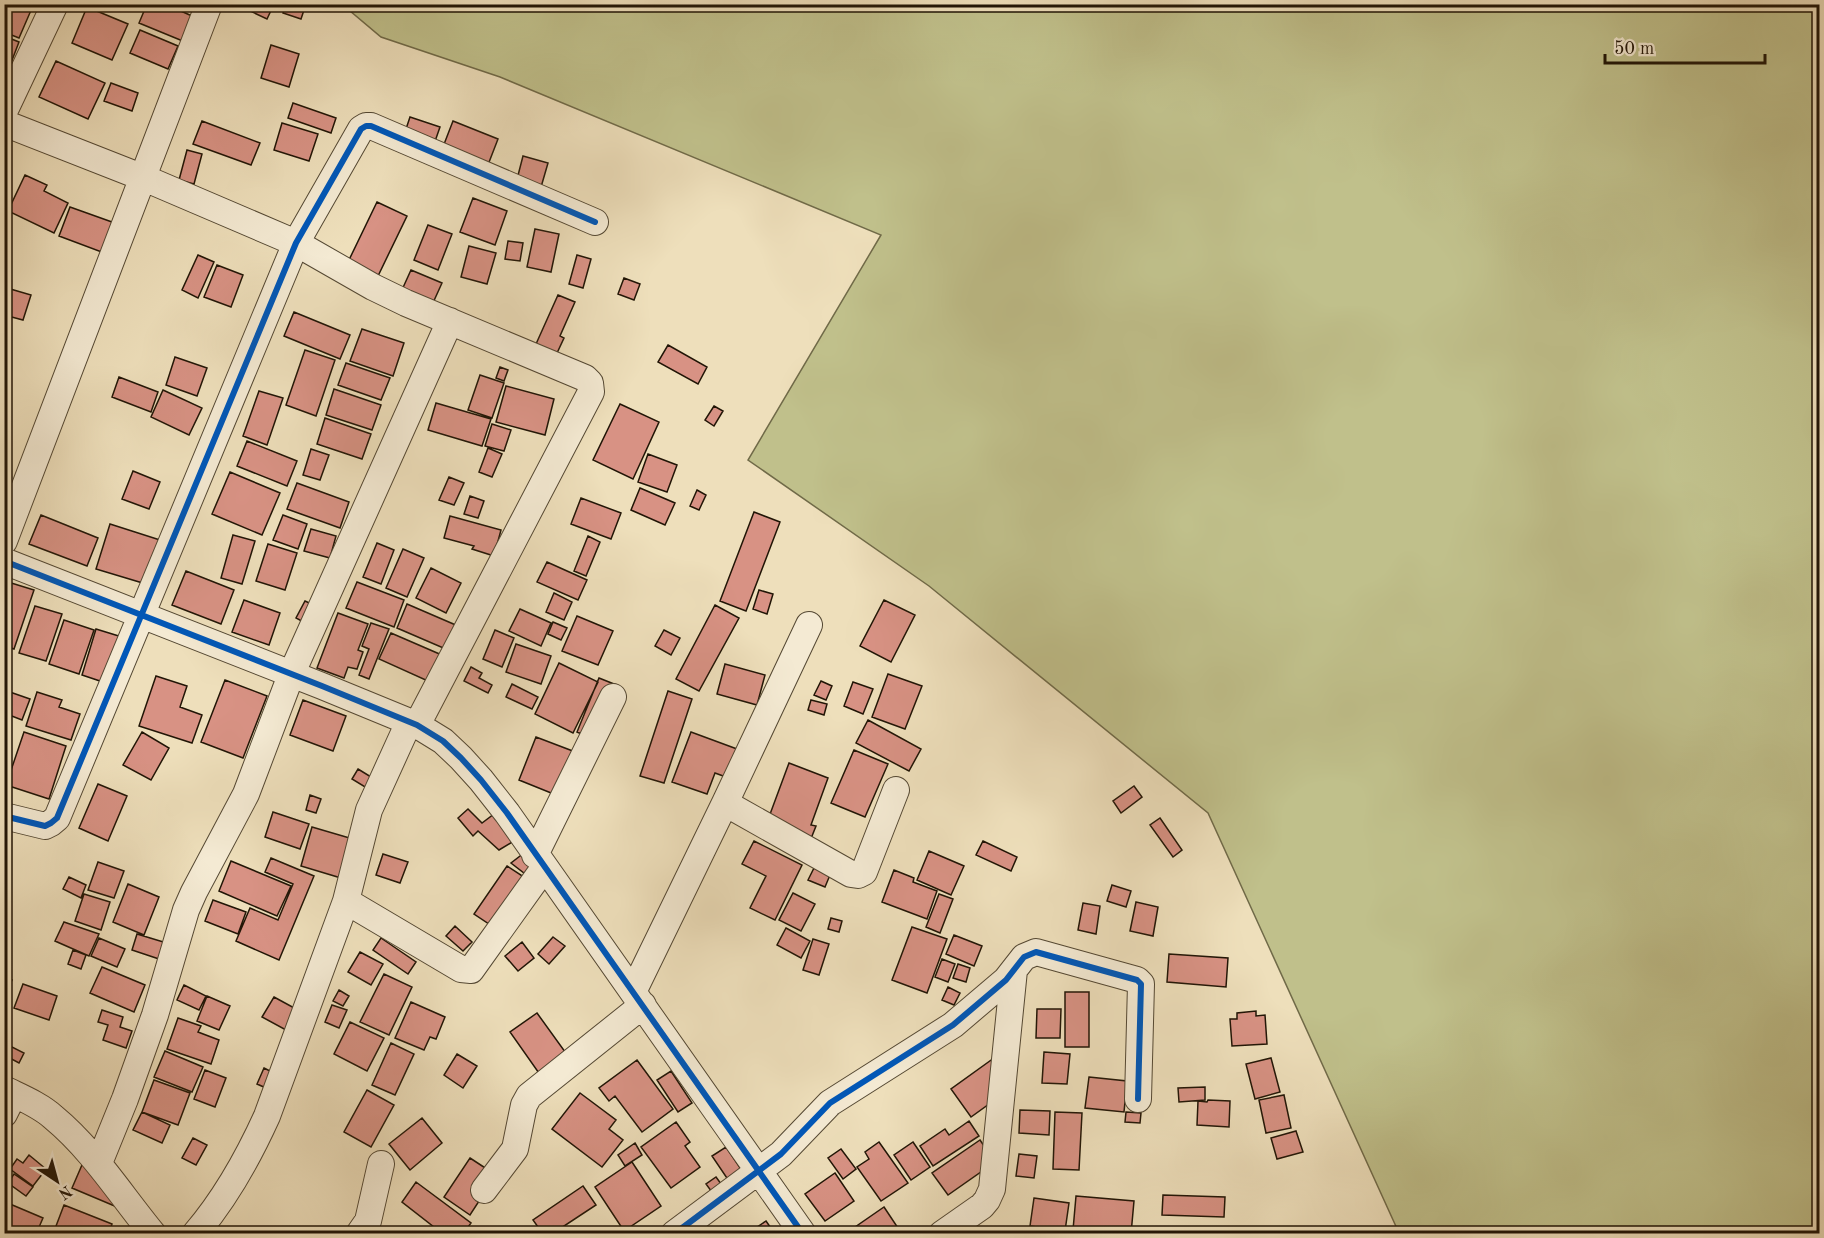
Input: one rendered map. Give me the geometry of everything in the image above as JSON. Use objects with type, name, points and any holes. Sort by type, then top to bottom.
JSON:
[{"type":"street","points":[[4,112],[55,4]]},
{"type":"street","points":[[4,542],[209,4]]},
{"type":"street","points":[[4,123],[144,178],[296,243],[373,287],[585,378],[590,383],[591,392],[369,810],[346,901],[271,1105],[254,1145],[215,1210],[195,1233]]},
{"type":"street","points":[[4,816],[45,826],[57,818],[296,243],[361,129],[371,126],[595,222]]},
{"type":"street","points":[[99,1163],[155,1015],[186,910],[246,794],[291,675],[450,321]]},
{"type":"street","points":[[4,561],[413,724],[443,741],[482,780],[803,1233]]},
{"type":"street","points":[[484,1190],[515,1149],[524,1105],[529,1096],[638,999],[725,803],[809,625]]},
{"type":"street","points":[[346,901],[461,969],[471,970],[540,862],[613,697]]},
{"type":"street","points":[[725,803],[851,874],[858,875],[864,872],[896,790]]},
{"type":"street","points":[[674,1233],[760,1172],[781,1154],[830,1103],[952,1025],[1014,970],[1024,957],[1036,952],[1137,980],[1141,984],[1138,1099]]},
{"type":"street","points":[[942,1233],[982,1206],[990,1196],[992,1189],[1014,970]]},
{"type":"street","points":[[8,1099],[52,1115],[99,1163],[131,1223],[153,1233]]},
{"type":"street","points":[[360,1233],[368,1221],[381,1164]]},
{"type":"green space","points":[[343,5],[1819,5],[1819,1233],[1399,1233],[1208,813],[929,586],[748,460],[881,235],[500,77],[381,37]]},
{"type":"building","points":[[4,4],[23,4],[32,8],[19,38],[4,32]]},
{"type":"building","points":[[147,4],[165,4],[201,20],[190,44],[139,23]]},
{"type":"building","points":[[248,4],[274,4],[267,19],[246,9]]},
{"type":"building","points":[[285,4],[306,4],[301,19],[283,13]]},
{"type":"building","points":[[87,7],[128,24],[112,60],[72,43]]},
{"type":"building","points":[[140,30],[178,46],[168,69],[130,53]]},
{"type":"building","points":[[4,36],[19,42],[9,68],[4,66]]},
{"type":"building","points":[[271,45],[299,54],[289,87],[261,78]]},
{"type":"building","points":[[56,61],[105,83],[88,119],[39,97]]},
{"type":"building","points":[[111,83],[138,93],[132,111],[104,101]]},
{"type":"building","points":[[293,103],[336,118],[331,133],[288,118]]},
{"type":"building","points":[[410,117],[440,127],[432,150],[402,141]]},
{"type":"building","points":[[202,121],[260,143],[251,165],[193,144]]},
{"type":"building","points":[[453,121],[498,139],[486,170],[441,152]]},
{"type":"building","points":[[282,123],[318,134],[309,161],[274,150]]},
{"type":"building","points":[[187,150],[202,154],[194,184],[179,180]]},
{"type":"building","points":[[523,156],[548,163],[539,194],[515,187]]},
{"type":"building","points":[[25,175],[47,185],[44,191],[68,203],[54,233],[8,211]]},
{"type":"building","points":[[473,198],[507,211],[495,245],[460,232]]},
{"type":"building","points":[[377,202],[407,216],[378,276],[348,262]]},
{"type":"building","points":[[70,207],[126,227],[115,257],[59,236]]},
{"type":"building","points":[[428,225],[452,234],[438,270],[414,260]]},
{"type":"building","points":[[535,229],[559,234],[551,272],[527,267]]},
{"type":"building","points":[[508,241],[523,243],[520,261],[505,259]]},
{"type":"building","points":[[469,246],[496,253],[487,284],[461,277]]},
{"type":"building","points":[[198,255],[214,262],[198,298],[182,290]]},
{"type":"building","points":[[577,255],[591,259],[583,288],[569,284]]},
{"type":"building","points":[[217,265],[243,275],[231,307],[204,297]]},
{"type":"building","points":[[411,270],[442,283],[432,305],[401,292]]},
{"type":"building","points":[[624,278],[640,284],[634,300],[618,294]]},
{"type":"building","points":[[7,288],[31,295],[23,320],[4,315],[4,296]]},
{"type":"building","points":[[558,295],[575,302],[560,336],[564,338],[557,353],[536,344]]},
{"type":"building","points":[[294,312],[350,335],[340,359],[284,336]]},
{"type":"building","points":[[362,329],[404,343],[393,376],[350,361]]},
{"type":"building","points":[[668,345],[707,367],[698,384],[658,362]]},
{"type":"building","points":[[305,350],[335,360],[316,416],[286,405]]},
{"type":"building","points":[[175,357],[207,368],[197,396],[166,385]]},
{"type":"building","points":[[346,363],[390,378],[381,400],[338,385]]},
{"type":"building","points":[[500,367],[508,370],[504,381],[496,378]]},
{"type":"building","points":[[480,375],[504,383],[492,418],[468,410]]},
{"type":"building","points":[[119,377],[158,392],[151,412],[112,397]]},
{"type":"building","points":[[506,386],[554,399],[545,435],[496,422]]},
{"type":"building","points":[[334,389],[381,405],[372,430],[326,415]]},
{"type":"building","points":[[163,390],[202,408],[189,435],[151,417]]},
{"type":"building","points":[[259,391],[283,398],[267,445],[243,436]]},
{"type":"building","points":[[436,403],[491,419],[482,446],[428,430]]},
{"type":"building","points":[[620,404],[659,422],[633,479],[593,460]]},
{"type":"building","points":[[714,406],[723,411],[714,426],[705,420]]},
{"type":"building","points":[[325,418],[371,434],[362,459],[317,444]]},
{"type":"building","points":[[492,424],[511,430],[504,451],[485,446]]},
{"type":"building","points":[[247,441],[297,461],[287,486],[237,466]]},
{"type":"building","points":[[488,448],[502,454],[492,477],[479,472]]},
{"type":"building","points":[[311,449],[329,455],[320,480],[303,475]]},
{"type":"building","points":[[648,454],[677,465],[667,492],[638,482]]},
{"type":"building","points":[[133,471],[160,482],[149,509],[122,499]]},
{"type":"building","points":[[230,472],[280,493],[262,535],[212,514]]},
{"type":"building","points":[[449,477],[464,483],[454,505],[439,500]]},
{"type":"building","points":[[297,483],[349,502],[340,528],[287,509]]},
{"type":"building","points":[[640,488],[675,503],[665,525],[631,510]]},
{"type":"building","points":[[697,490],[706,495],[699,510],[690,506]]},
{"type":"building","points":[[470,496],[484,501],[478,518],[464,514]]},
{"type":"building","points":[[581,498],[621,513],[611,539],[571,524]]},
{"type":"building","points":[[754,512],[780,522],[746,611],[720,601]]},
{"type":"building","points":[[41,515],[98,538],[87,566],[29,544]]},
{"type":"building","points":[[283,515],[307,524],[298,549],[273,540]]},
{"type":"building","points":[[450,516],[501,530],[494,556],[472,549],[474,546],[444,538]]},
{"type":"building","points":[[110,524],[160,540],[146,584],[96,569]]},
{"type":"building","points":[[311,529],[336,536],[330,558],[304,551]]},
{"type":"building","points":[[233,535],[255,541],[242,584],[221,578]]},
{"type":"building","points":[[588,536],[600,542],[586,576],[574,571]]},
{"type":"building","points":[[377,543],[394,550],[381,584],[363,577]]},
{"type":"building","points":[[268,544],[297,553],[285,590],[256,581]]},
{"type":"building","points":[[403,549],[424,558],[407,597],[386,588]]},
{"type":"building","points":[[547,562],[587,580],[578,600],[537,582]]},
{"type":"building","points":[[431,568],[461,583],[446,613],[416,598]]},
{"type":"building","points":[[186,571],[234,590],[221,624],[172,605]]},
{"type":"building","points":[[8,582],[34,590],[14,649],[4,646],[4,591]]},
{"type":"building","points":[[357,582],[404,600],[394,627],[346,608]]},
{"type":"building","points":[[759,590],[773,594],[767,614],[753,609]]},
{"type":"building","points":[[554,593],[572,602],[564,620],[546,612]]},
{"type":"building","points":[[244,600],[280,613],[269,645],[232,632]]},
{"type":"building","points":[[884,600],[915,615],[891,662],[860,646]]},
{"type":"building","points":[[305,601],[316,606],[307,624],[296,618]]},
{"type":"building","points":[[407,604],[458,626],[448,650],[397,628]]},
{"type":"building","points":[[715,605],[739,618],[699,691],[676,679]]},
{"type":"building","points":[[35,606],[62,614],[46,661],[19,653]]},
{"type":"building","points":[[520,609],[551,623],[541,646],[509,631]]},
{"type":"building","points":[[338,613],[368,624],[358,650],[363,652],[357,669],[348,667],[344,678],[317,668]]},
{"type":"building","points":[[577,616],[613,631],[598,665],[562,651]]},
{"type":"building","points":[[64,620],[94,630],[79,674],[49,664]]},
{"type":"building","points":[[553,622],[567,628],[561,640],[548,634]]},
{"type":"building","points":[[371,623],[389,629],[369,679],[359,675],[369,649],[362,646]]},
{"type":"building","points":[[96,629],[135,641],[109,684],[82,675]]},
{"type":"building","points":[[495,630],[514,638],[502,667],[483,659]]},
{"type":"building","points":[[664,630],[680,638],[671,655],[655,646]]},
{"type":"building","points":[[391,633],[451,659],[439,686],[379,659]]},
{"type":"building","points":[[516,644],[551,656],[541,684],[506,672]]},
{"type":"building","points":[[559,663],[598,682],[573,733],[535,714]]},
{"type":"building","points":[[725,664],[765,675],[757,705],[717,694]]},
{"type":"building","points":[[471,667],[482,673],[479,678],[492,685],[488,693],[464,681]]},
{"type":"building","points":[[888,674],[922,686],[905,729],[872,717]]},
{"type":"building","points":[[156,676],[187,686],[180,707],[202,715],[192,743],[139,726]]},
{"type":"building","points":[[599,678],[619,686],[596,740],[577,732]]},
{"type":"building","points":[[225,680],[267,696],[243,758],[201,742]]},
{"type":"building","points":[[821,681],[832,686],[826,700],[814,695]]},
{"type":"building","points":[[853,682],[873,689],[863,714],[844,706]]},
{"type":"building","points":[[512,684],[538,697],[532,709],[506,697]]},
{"type":"building","points":[[7,691],[30,699],[22,720],[4,713],[4,698]]},
{"type":"building","points":[[668,691],[692,699],[664,783],[640,776]]},
{"type":"building","points":[[37,692],[62,700],[59,707],[80,714],[71,740],[26,726]]},
{"type":"building","points":[[303,700],[346,716],[333,751],[290,735]]},
{"type":"building","points":[[811,700],[827,704],[824,715],[808,710]]},
{"type":"building","points":[[868,720],[921,749],[909,771],[856,743]]},
{"type":"building","points":[[24,732],[66,746],[49,799],[6,785]]},
{"type":"building","points":[[142,732],[169,748],[151,780],[123,765]]},
{"type":"building","points":[[691,732],[737,749],[726,777],[715,773],[707,794],[672,782]]},
{"type":"building","points":[[536,737],[578,753],[561,797],[519,780]]},
{"type":"building","points":[[854,750],[888,764],[865,817],[831,803]]},
{"type":"building","points":[[789,763],[828,778],[811,825],[816,826],[810,841],[766,825]]},
{"type":"building","points":[[358,769],[376,780],[370,790],[352,779]]},
{"type":"building","points":[[98,784],[127,796],[108,841],[79,828]]},
{"type":"building","points":[[1134,786],[1142,797],[1121,813],[1113,801]]},
{"type":"building","points":[[310,795],[321,799],[316,813],[306,810]]},
{"type":"building","points":[[468,809],[482,823],[494,814],[514,841],[499,850],[478,831],[473,836],[458,818]]},
{"type":"building","points":[[273,812],[309,824],[300,849],[265,837]]},
{"type":"building","points":[[1160,818],[1182,850],[1173,857],[1150,825]]},
{"type":"building","points":[[312,827],[353,839],[341,878],[301,866]]},
{"type":"building","points":[[754,841],[802,865],[775,920],[750,908],[766,876],[742,864]]},
{"type":"building","points":[[983,841],[1017,857],[1011,871],[976,855]]},
{"type":"building","points":[[929,851],[964,866],[951,895],[917,880]]},
{"type":"building","points":[[524,853],[539,874],[533,880],[511,863]]},
{"type":"building","points":[[383,854],[408,862],[400,883],[376,875]]},
{"type":"building","points":[[271,858],[314,876],[279,960],[236,941],[250,908],[278,920],[293,884],[265,872]]},
{"type":"building","points":[[231,861],[291,886],[277,916],[219,891]]},
{"type":"building","points":[[98,862],[124,871],[114,898],[88,890]]},
{"type":"building","points":[[507,866],[530,881],[498,930],[474,914]]},
{"type":"building","points":[[814,868],[830,875],[825,887],[808,880]]},
{"type":"building","points":[[894,870],[914,878],[913,882],[937,891],[927,919],[882,902]]},
{"type":"building","points":[[69,877],[86,885],[81,898],[63,889]]},
{"type":"building","points":[[128,884],[159,897],[144,935],[113,922]]},
{"type":"building","points":[[1112,885],[1131,891],[1126,907],[1107,901]]},
{"type":"building","points":[[793,893],[815,904],[801,931],[779,920]]},
{"type":"building","points":[[84,894],[110,902],[101,930],[75,921]]},
{"type":"building","points":[[939,894],[953,899],[940,933],[926,927]]},
{"type":"building","points":[[213,900],[246,912],[238,934],[205,921]]},
{"type":"building","points":[[1136,902],[1158,907],[1153,936],[1130,931]]},
{"type":"building","points":[[1083,903],[1100,906],[1096,934],[1078,930]]},
{"type":"building","points":[[831,918],[842,921],[839,932],[828,929]]},
{"type":"building","points":[[64,922],[99,934],[89,956],[55,941]]},
{"type":"building","points":[[455,926],[472,942],[463,951],[446,936]]},
{"type":"building","points":[[912,927],[947,939],[927,993],[892,980]]},
{"type":"building","points":[[786,928],[810,941],[801,958],[777,945]]},
{"type":"building","points":[[137,934],[170,944],[165,961],[132,950]]},
{"type":"building","points":[[954,935],[982,946],[974,966],[946,954]]},
{"type":"building","points":[[553,937],[565,946],[549,964],[538,954]]},
{"type":"building","points":[[99,938],[125,949],[117,967],[91,956]]},
{"type":"building","points":[[381,938],[416,962],[408,974],[373,950]]},
{"type":"building","points":[[813,939],[829,944],[819,975],[803,970]]},
{"type":"building","points":[[522,942],[534,958],[518,971],[505,956]]},
{"type":"building","points":[[73,950],[86,955],[81,969],[68,964]]},
{"type":"building","points":[[360,952],[383,964],[371,985],[348,972]]},
{"type":"building","points":[[1169,954],[1228,958],[1226,987],[1167,982]]},
{"type":"building","points":[[942,959],[955,964],[948,982],[935,977]]},
{"type":"building","points":[[958,964],[970,968],[966,982],[953,978]]},
{"type":"building","points":[[102,967],[145,985],[134,1012],[90,993]]},
{"type":"building","points":[[384,974],[412,987],[389,1035],[360,1022]]},
{"type":"building","points":[[4,977],[12,980],[6,994],[4,993]]},
{"type":"building","points":[[23,984],[57,996],[49,1020],[14,1008]]},
{"type":"building","points":[[184,985],[206,996],[199,1010],[177,1000]]},
{"type":"building","points":[[948,987],[960,993],[954,1005],[942,1000]]},
{"type":"building","points":[[339,990],[349,996],[343,1006],[333,1001]]},
{"type":"building","points":[[1065,992],[1089,992],[1089,1047],[1065,1047]]},
{"type":"building","points":[[207,996],[230,1006],[219,1030],[197,1021]]},
{"type":"building","points":[[274,997],[309,1016],[297,1036],[262,1017]]},
{"type":"building","points":[[411,1002],[445,1017],[436,1039],[430,1037],[424,1050],[395,1038]]},
{"type":"building","points":[[332,1005],[347,1010],[339,1028],[325,1022]]},
{"type":"building","points":[[1037,1009],[1061,1009],[1060,1038],[1036,1038]]},
{"type":"building","points":[[102,1010],[123,1017],[120,1027],[132,1031],[126,1048],[103,1040],[108,1025],[98,1022]]},
{"type":"building","points":[[1256,1011],[1256,1016],[1265,1015],[1267,1044],[1232,1046],[1230,1019],[1237,1019],[1237,1013]]},
{"type":"building","points":[[537,1013],[576,1067],[548,1086],[510,1032]]},
{"type":"building","points":[[178,1018],[201,1026],[198,1032],[219,1040],[211,1064],[167,1049]]},
{"type":"building","points":[[350,1022],[384,1038],[367,1071],[334,1054]]},
{"type":"building","points":[[4,1043],[24,1053],[19,1063],[4,1055]]},
{"type":"building","points":[[391,1043],[414,1054],[395,1095],[372,1085]]},
{"type":"building","points":[[165,1051],[203,1067],[192,1092],[154,1077]]},
{"type":"building","points":[[1044,1052],[1070,1054],[1067,1084],[1042,1083]]},
{"type":"building","points":[[457,1054],[477,1066],[463,1088],[444,1075]]},
{"type":"building","points":[[994,1058],[1014,1086],[971,1117],[951,1089]]},
{"type":"building","points":[[1271,1058],[1280,1092],[1255,1099],[1246,1064]]},
{"type":"building","points":[[637,1060],[673,1109],[642,1132],[615,1096],[609,1101],[599,1088]]},
{"type":"building","points":[[264,1068],[282,1077],[275,1092],[257,1084]]},
{"type":"building","points":[[205,1070],[226,1078],[215,1107],[194,1099]]},
{"type":"building","points":[[671,1071],[692,1103],[678,1112],[657,1080]]},
{"type":"building","points":[[1089,1077],[1127,1081],[1124,1112],[1085,1108]]},
{"type":"building","points":[[154,1080],[190,1093],[178,1125],[142,1112]]},
{"type":"building","points":[[1205,1087],[1205,1100],[1179,1102],[1178,1088]]},
{"type":"building","points":[[367,1090],[394,1105],[371,1147],[344,1132]]},
{"type":"building","points":[[580,1093],[616,1120],[609,1129],[623,1140],[602,1167],[552,1129]]},
{"type":"building","points":[[1284,1095],[1291,1128],[1266,1133],[1259,1100]]},
{"type":"building","points":[[1208,1100],[1230,1101],[1229,1127],[1197,1125],[1198,1101],[1207,1102]]},
{"type":"building","points":[[1020,1110],[1050,1111],[1049,1135],[1019,1133]]},
{"type":"building","points":[[142,1112],[170,1125],[162,1143],[133,1130]]},
{"type":"building","points":[[1055,1112],[1082,1113],[1079,1170],[1053,1169]]},
{"type":"building","points":[[1126,1112],[1141,1113],[1140,1123],[1125,1122]]},
{"type":"building","points":[[422,1118],[442,1143],[410,1170],[389,1144]]},
{"type":"building","points":[[969,1121],[979,1136],[933,1166],[920,1146],[945,1129],[949,1135]]},
{"type":"building","points":[[676,1122],[690,1142],[685,1146],[700,1167],[671,1188],[641,1147]]},
{"type":"building","points":[[1296,1131],[1303,1152],[1277,1159],[1271,1138]]},
{"type":"building","points":[[193,1138],[207,1145],[196,1165],[182,1158]]},
{"type":"building","points":[[980,1140],[995,1162],[948,1195],[932,1173]]},
{"type":"building","points":[[879,1142],[908,1183],[881,1201],[857,1167],[869,1159],[865,1152]]},
{"type":"building","points":[[913,1142],[930,1167],[911,1180],[894,1155]]},
{"type":"building","points":[[635,1143],[642,1155],[625,1166],[618,1155]]},
{"type":"building","points":[[726,1147],[749,1181],[735,1190],[712,1156]]},
{"type":"building","points":[[841,1149],[856,1169],[843,1179],[828,1158]]},
{"type":"building","points":[[1019,1154],[1037,1156],[1034,1178],[1016,1176]]},
{"type":"building","points":[[29,1155],[46,1169],[33,1186],[10,1169],[17,1159],[23,1163]]},
{"type":"building","points":[[85,1158],[124,1210],[72,1188]]},
{"type":"building","points":[[470,1158],[496,1175],[470,1215],[444,1197]]},
{"type":"building","points":[[632,1162],[661,1206],[624,1231],[595,1187]]},
{"type":"building","points":[[835,1173],[854,1201],[825,1221],[805,1194]]},
{"type":"building","points":[[14,1174],[33,1187],[26,1196],[8,1183]]},
{"type":"building","points":[[716,1177],[727,1192],[717,1199],[706,1184]]},
{"type":"building","points":[[416,1182],[471,1223],[463,1234],[443,1234],[402,1202]]},
{"type":"building","points":[[583,1186],[596,1205],[552,1234],[543,1234],[533,1220]]},
{"type":"building","points":[[1163,1195],[1225,1197],[1224,1217],[1162,1215]]},
{"type":"building","points":[[1076,1196],[1134,1201],[1131,1234],[1073,1230]]},
{"type":"building","points":[[1034,1198],[1069,1203],[1065,1231],[1030,1226]]},
{"type":"building","points":[[10,1204],[43,1218],[36,1234],[4,1234],[4,1215]]},
{"type":"building","points":[[64,1205],[112,1224],[109,1234],[53,1234]]},
{"type":"building","points":[[884,1207],[902,1234],[845,1234]]},
{"type":"building","points":[[766,1221],[775,1234],[747,1234]]},
{"type":"cycle path","points":[[4,816],[45,826],[57,818],[296,243],[361,129],[371,126],[595,222]]},
{"type":"cycle path","points":[[4,561],[322,686],[417,725],[443,741],[481,780],[507,813],[803,1234]]},
{"type":"cycle path","points":[[674,1234],[781,1154],[830,1103],[953,1025],[1006,980],[1024,957],[1036,952],[1137,980],[1141,984],[1138,1099]]}]
